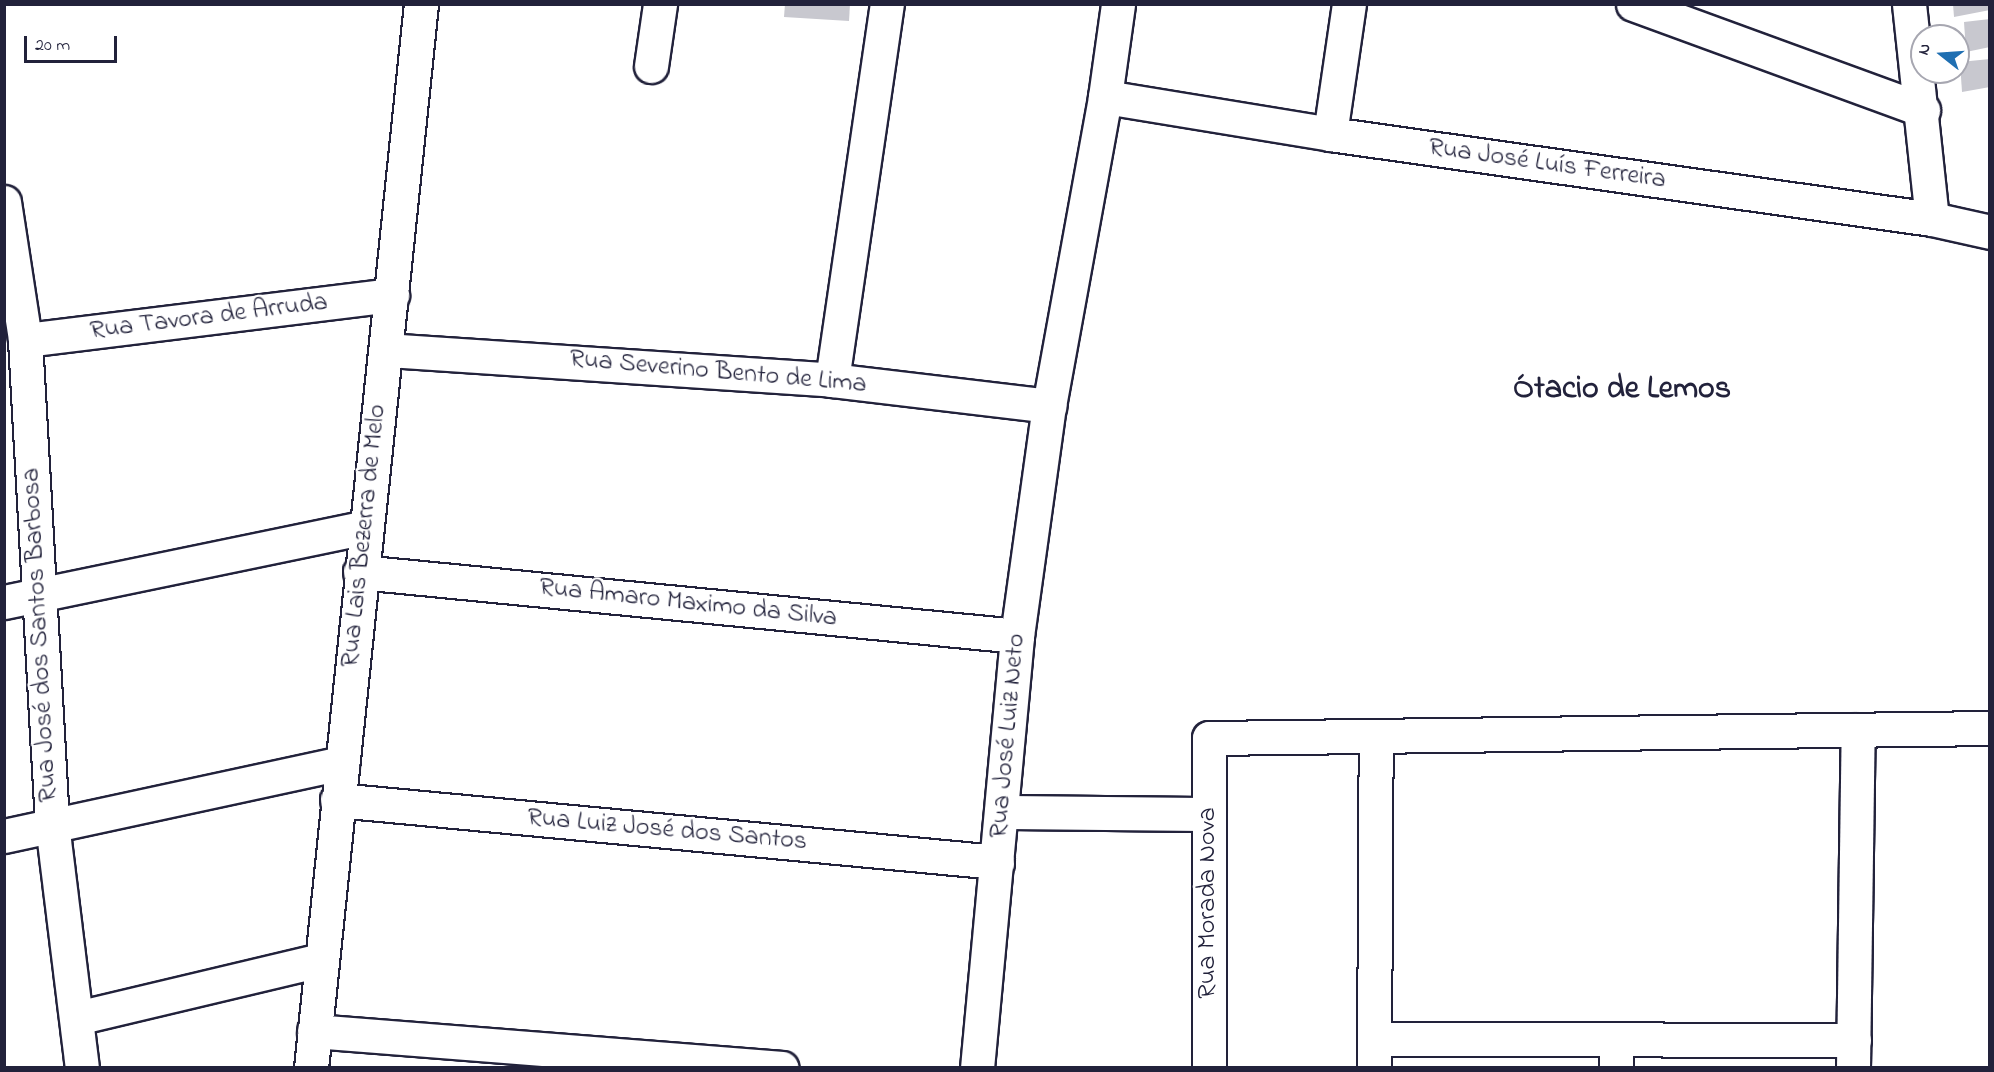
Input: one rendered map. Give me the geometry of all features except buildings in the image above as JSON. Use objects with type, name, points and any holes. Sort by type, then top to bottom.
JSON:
[{"type":"street","name":"Rua Lais Bezerra de Melo","points":[[311,1068],[360,572],[392,295],[421,4]]},
{"type":"street","points":[[651,66],[660,4]]},
{"type":"street","points":[[832,380],[887,4]]},
{"type":"street","name":"Rua José Luiz Neto","points":[[977,1068],[1017,636],[1049,406],[1105,98],[1118,4]]},
{"type":"street","points":[[1330,134],[1349,4]]},
{"type":"street","points":[[1633,4],[1683,13],[1923,110]]},
{"type":"street","points":[[1909,4],[1923,110],[1932,219]]},
{"type":"street","name":"Rua José Luís Ferreira","points":[[1105,98],[1330,134],[1932,219],[1989,232]]},
{"type":"street","name":"Rua José dos Santos Barbosa","points":[[4,202],[6,243],[25,340],[52,824],[82,1068]]},
{"type":"street","name":"Rua Tavora de Arruda","points":[[25,340],[392,295]]},
{"type":"street","name":"Rua Severino Bento de Lima","points":[[386,350],[832,380],[1049,406]]},
{"type":"street","points":[[4,602],[365,527]]},
{"type":"street","name":"Rua Amaro Maximo da Silva","points":[[360,572],[1017,636]]},
{"type":"street","points":[[1858,730],[1853,1054],[1374,1054],[1376,736],[1989,728]]},
{"type":"street","name":"Rua Morada Nova","points":[[1209,1068],[1209,738],[1376,736]]},
{"type":"street","points":[[4,836],[342,763]]},
{"type":"street","name":"Rua Luiz José dos Santos","points":[[337,800],[997,862]]},
{"type":"street","points":[[1001,812],[1209,814]]},
{"type":"street","points":[[77,1018],[320,960]]},
{"type":"street","points":[[314,1031],[782,1068]]},
{"type":"district","name":"Ótacio de Lemos","points":[[1622,390]]}]
